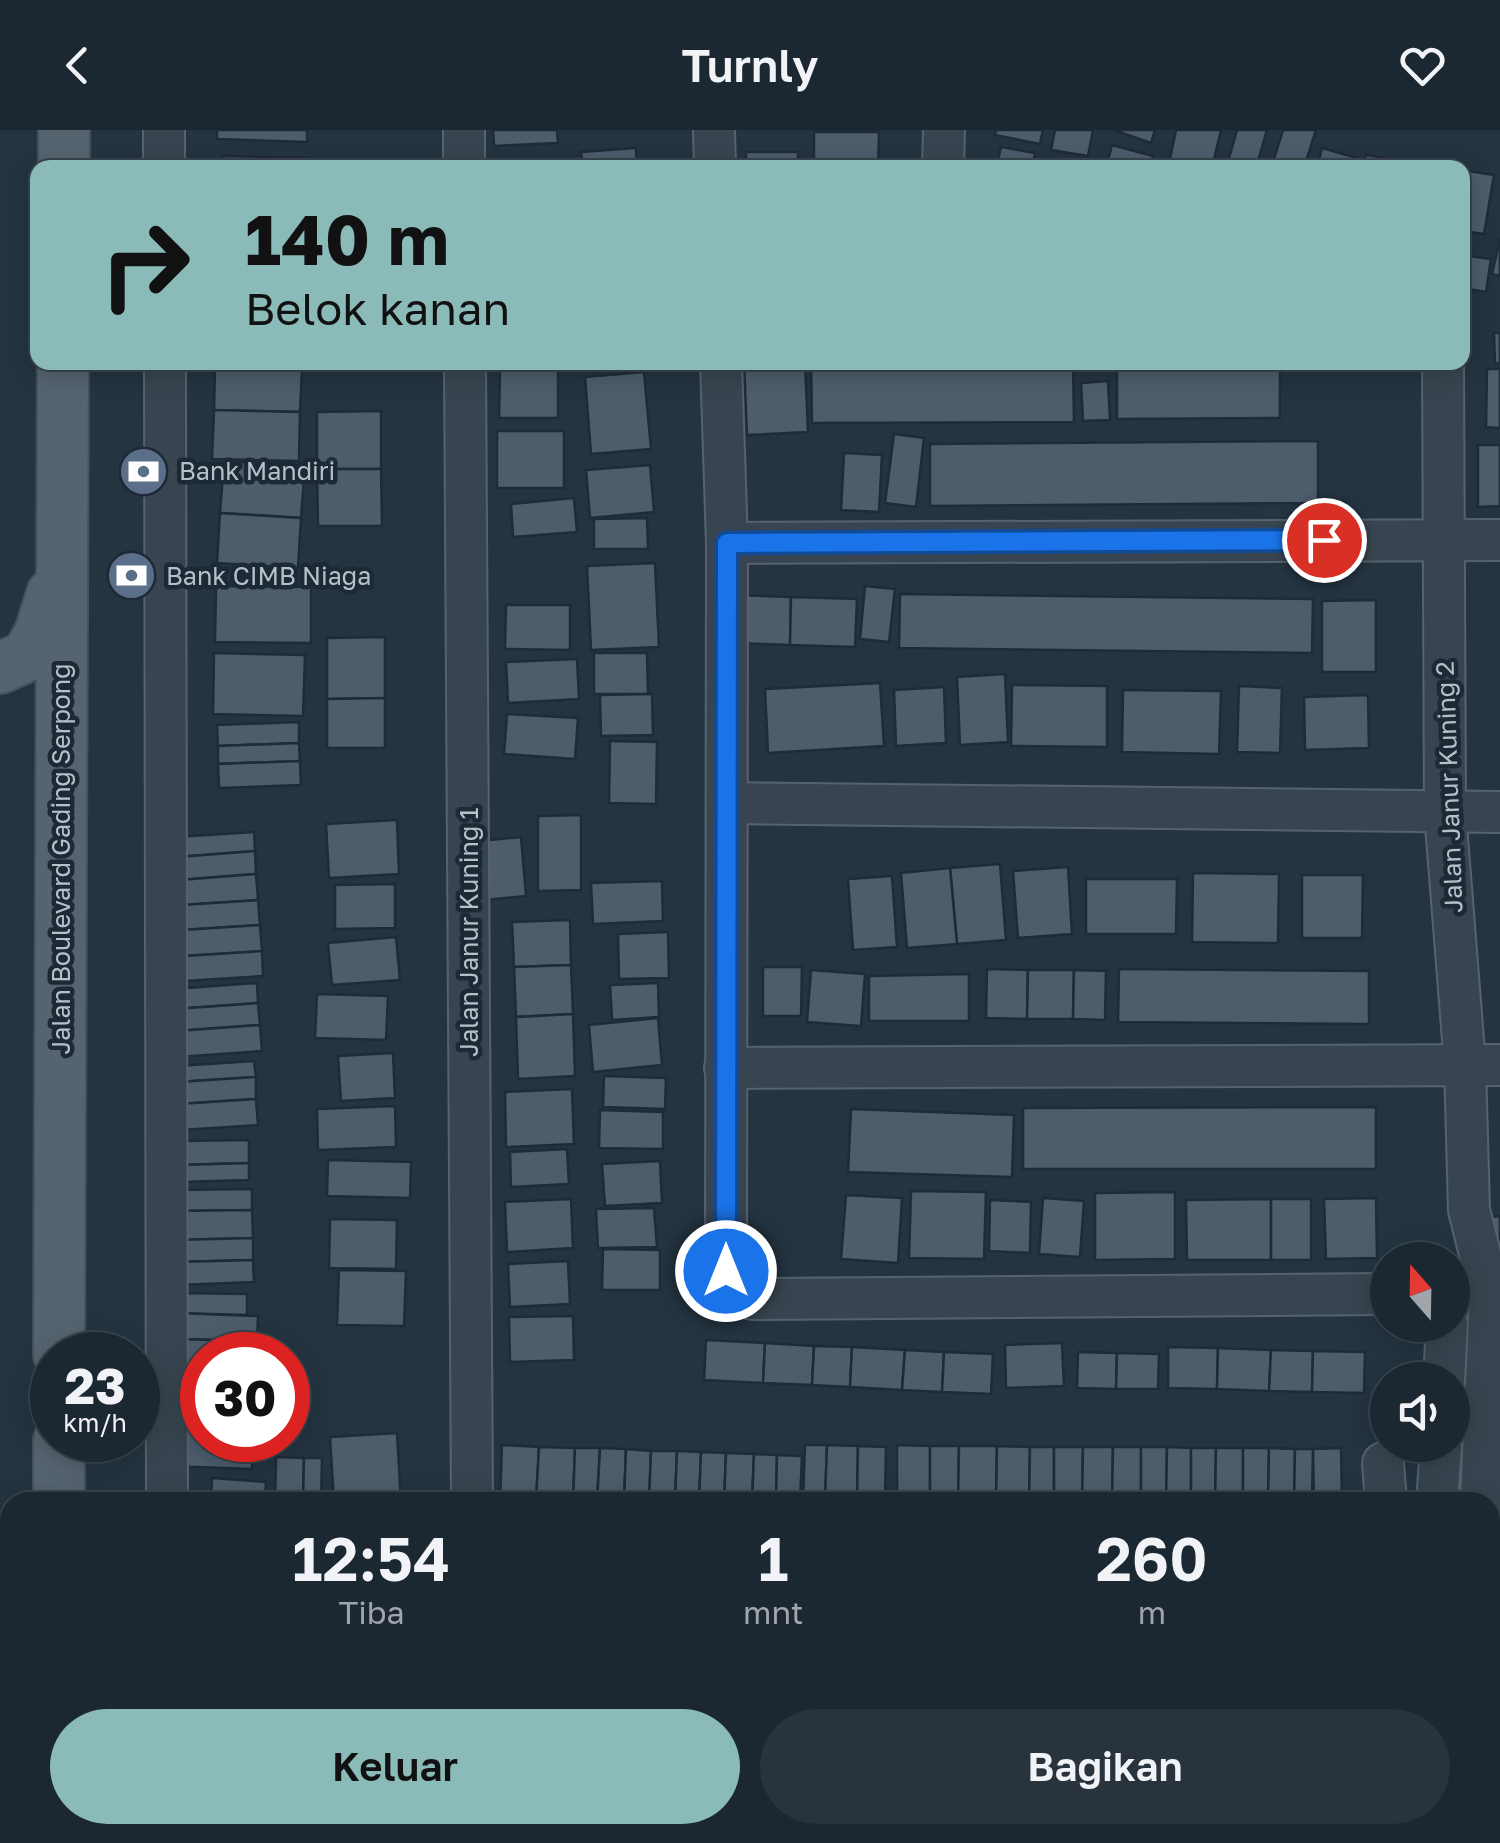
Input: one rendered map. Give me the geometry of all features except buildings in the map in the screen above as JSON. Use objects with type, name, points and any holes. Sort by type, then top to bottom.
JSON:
[{"type":"main road","points":[[64,130],[64,160]]},
{"type":"main road","name":"Jalan Boulevard Gading Serpong","points":[[59,1332],[64,370]]},
{"type":"main road","points":[[0,668],[27,656],[40,633],[62,560]]},
{"type":"main road","points":[[59,1462],[59,1492]]},
{"type":"street","points":[[164,130],[164,160]]},
{"type":"street","points":[[464,130],[464,160]]},
{"type":"street","points":[[714,130],[716,160]]},
{"type":"street","points":[[943,160],[944,130]]},
{"type":"street","points":[[165,370],[167,1492]]},
{"type":"street","name":"Jalan Janur Kuning 1","points":[[465,370],[472,1492]]},
{"type":"street","points":[[721,370],[727,543],[726,1271],[734,1289],[752,1298],[1370,1294]]},
{"type":"street","name":"Jalan Janur Kuning 2","points":[[1442,370],[1445,812],[1482,1065],[1468,1210],[1460,1242]]},
{"type":"street","points":[[727,543],[1500,540]]},
{"type":"street","points":[[727,803],[1500,812]]},
{"type":"street","points":[[725,1068],[1482,1065]]},
{"type":"street","name":"Jalan Janur Kuning 2","points":[[1468,1210],[1481,1294],[1481,1492]]},
{"type":"street","points":[[1383,1462],[1385,1492]]},
{"type":"street","points":[[1439,1492],[1440,1462]]},
{"type":"place","name":"Bank Mandiri","points":[[144,471]]},
{"type":"place","name":"Bank CIMB Niaga","points":[[131,576]]},
{"type":"route","points":[[726,1271],[727,543],[1324,540]]}]
